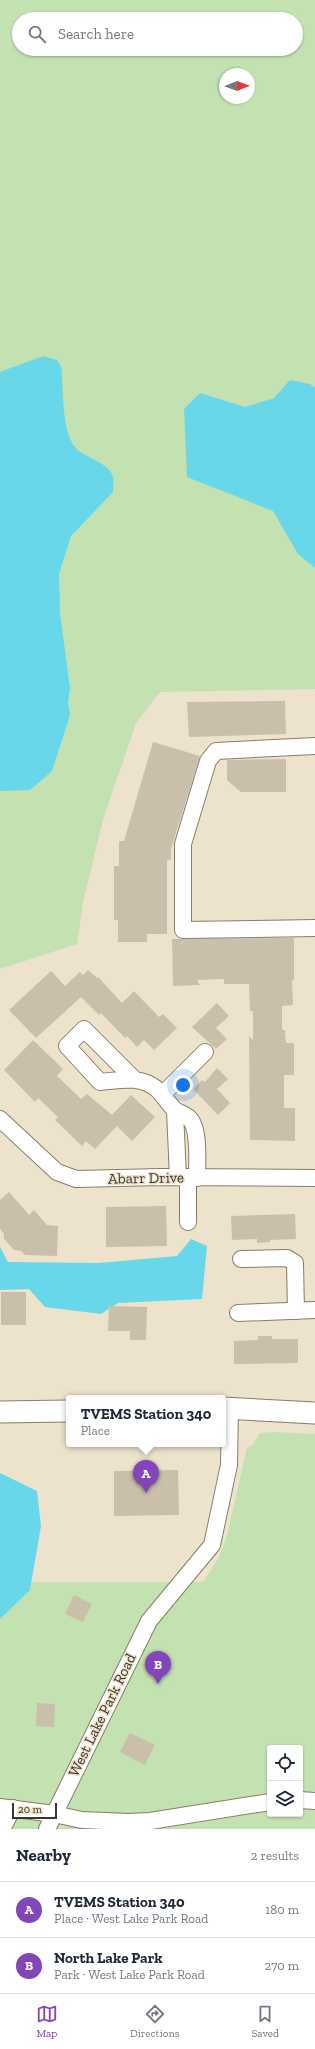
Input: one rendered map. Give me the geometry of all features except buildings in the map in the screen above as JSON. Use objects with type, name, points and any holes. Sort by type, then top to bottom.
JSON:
[{"type":"main road","points":[[227,1408],[315,1413]]},
{"type":"main road","points":[[0,1412],[66,1411]]},
{"type":"street","points":[[315,746],[216,751],[208,761],[183,844],[183,930],[315,928]]},
{"type":"street","points":[[162,1095],[205,1052]]},
{"type":"street","points":[[134,1079],[146,1082],[162,1095],[175,1110],[188,1177],[188,1222]]},
{"type":"street","name":"Abarr Drive","points":[[0,1119],[42,1160],[63,1175],[84,1180],[188,1177],[315,1178]]},
{"type":"street","points":[[241,1259],[287,1258],[296,1263],[296,1311]]},
{"type":"street","points":[[238,1313],[315,1310]]},
{"type":"street","name":"West Lake Park Road","points":[[47,1829],[149,1621],[212,1545],[229,1466],[227,1408]]},
{"type":"street","points":[[303,1800],[315,1800]]},
{"type":"street","points":[[2,1829],[6,1808],[54,1814],[82,1820],[150,1821],[267,1802]]},
{"type":"green space","points":[[0,0],[315,0],[315,689],[160,692],[136,723],[103,820],[83,902],[77,944],[0,969]]},
{"type":"green space","points":[[274,1432],[315,1434],[315,1829],[0,1829],[0,1619],[30,1590],[32,1582],[203,1582],[218,1559],[227,1536],[247,1447],[253,1445],[260,1433]]},
{"type":"water","points":[[43,356],[57,360],[61,366],[65,420],[67,431],[71,440],[79,451],[106,467],[113,477],[113,492],[71,536],[59,574],[60,613],[70,688],[68,703],[70,715],[52,771],[30,790],[0,791],[0,372]]},
{"type":"water","points":[[290,380],[310,384],[315,388],[315,568],[298,554],[273,511],[187,477],[184,409],[200,393],[245,407],[274,398]]},
{"type":"water","points":[[191,1239],[207,1246],[202,1299],[118,1303],[101,1314],[45,1307],[29,1289],[0,1290],[0,1247],[8,1262],[99,1263],[177,1256]]},
{"type":"water","points":[[0,1473],[37,1491],[41,1526],[30,1590],[0,1619]]},
{"type":"place","name":"TVEMS Station 340","points":[[146,1493]]},
{"type":"place","name":"North Lake Park","points":[[158,1684]]}]
